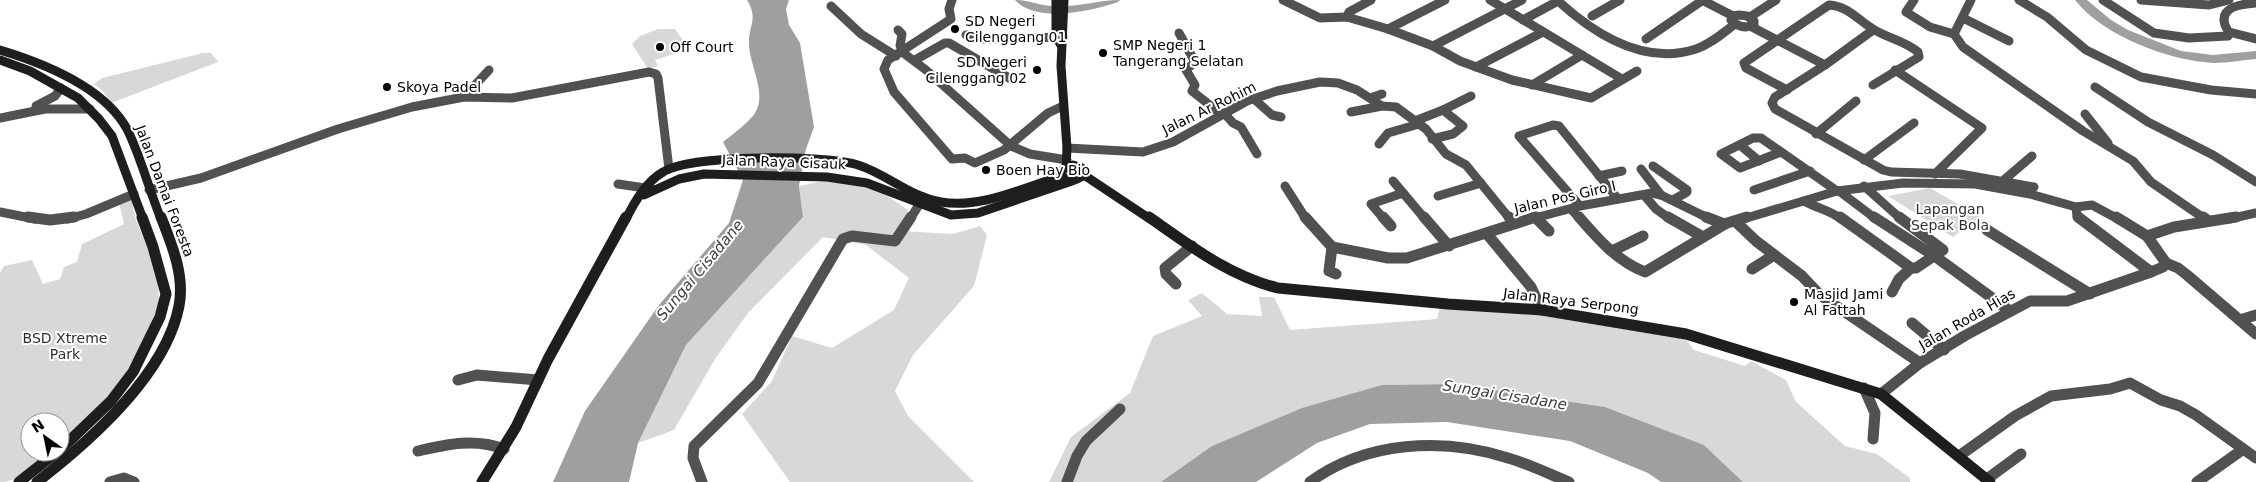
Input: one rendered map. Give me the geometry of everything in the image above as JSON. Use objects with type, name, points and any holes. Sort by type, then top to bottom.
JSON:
[{"type":"main road","points":[[1056,0],[1060,18],[1066,159]]},
{"type":"main road","points":[[1060,18],[1064,0]]},
{"type":"main road","name":"Jalan Damai Foresta","points":[[0,50],[74,78],[93,92],[127,130],[170,241],[180,277],[180,299],[174,322],[158,357],[120,407],[77,450],[37,482]]},
{"type":"main road","points":[[0,60],[30,71],[61,88],[90,109],[112,136],[153,247],[166,294],[163,309],[150,342],[133,372],[117,394],[70,440]]},
{"type":"main road","points":[[112,136],[127,130]]},
{"type":"main road","name":"Jalan Raya Cisauk","points":[[482,482],[504,448],[538,380],[646,192],[669,169],[691,162],[823,160],[850,163],[864,168],[921,200],[951,215],[964,215],[978,213],[1078,178],[1082,168],[1066,159],[1040,181],[980,202],[962,205],[921,200],[867,183],[827,177],[728,174],[693,176],[646,192]]},
{"type":"main road","name":"Jalan Raya Serpong","points":[[1066,159],[1078,178],[1105,190],[1230,270],[1253,281],[1278,288],[1438,303],[1542,310],[1675,330],[1881,394],[1989,481]]},
{"type":"main road","points":[[153,247],[170,241]]},
{"type":"main road","points":[[19,482],[45,462]]},
{"type":"street","points":[[952,0],[949,9],[952,19],[888,60],[884,69],[894,92],[952,159],[965,158],[975,163],[1000,153],[1048,113],[1063,106]]},
{"type":"street","points":[[1283,0],[1320,18],[1347,17],[1388,29],[1432,46],[1476,67],[1512,80],[1593,98],[1637,71]]},
{"type":"street","points":[[1347,17],[1350,12],[1371,0]]},
{"type":"street","points":[[1388,29],[1445,0]]},
{"type":"street","points":[[1490,0],[1622,79]]},
{"type":"street","points":[[1432,46],[1522,0]]},
{"type":"street","points":[[1523,20],[1557,0],[1581,22],[1599,34],[1634,48],[1658,53],[1681,53],[1697,49],[1742,15],[1750,17],[1755,23],[1752,27]]},
{"type":"street","points":[[1592,16],[1620,0]]},
{"type":"street","points":[[1646,39],[1703,0],[1742,27],[1752,27],[1826,65]]},
{"type":"street","points":[[1750,17],[1776,0]]},
{"type":"street","points":[[1914,0],[1906,12],[1930,27],[1954,34],[1970,51],[2036,99],[2138,166],[2156,186],[2207,220]]},
{"type":"street","points":[[2019,0],[2047,17],[2086,50],[2141,77],[2211,90],[2256,94]]},
{"type":"street","points":[[2104,0],[2140,26],[2160,35],[2211,38],[2228,36],[2229,32]]},
{"type":"street","points":[[2141,0],[2210,5],[2229,0]]},
{"type":"street","points":[[1954,34],[1963,18],[1968,1]]},
{"type":"street","points":[[2256,3],[2229,9],[2224,14],[2223,22],[2229,32],[2256,39]]},
{"type":"street","points":[[1787,90],[1744,64],[1828,6],[1833,5],[1850,12],[1873,30],[1918,52],[1919,57],[1873,85]]},
{"type":"street","name":"Jalan Ar Rohim","points":[[831,6],[856,31],[880,48],[900,52],[915,60],[976,117],[1009,144],[1018,150],[1034,156],[1066,159],[1143,152],[1173,142],[1254,99],[1277,91],[1320,82],[1338,83],[1357,90],[1382,106],[1399,108],[1426,129],[1432,139],[1446,154],[1466,165],[1514,222]]},
{"type":"street","points":[[1963,18],[2009,41]]},
{"type":"street","points":[[898,30],[902,34],[900,52]]},
{"type":"street","points":[[1873,30],[1826,65],[1773,99],[1773,106],[1779,113],[1878,169],[1891,172],[1960,174],[2004,180],[2034,187]]},
{"type":"street","points":[[1476,67],[1543,32]]},
{"type":"street","points":[[1179,33],[1195,62],[1186,70],[1195,85],[1191,90],[1241,128],[1257,154]]},
{"type":"street","points":[[966,35],[983,38],[1060,40]]},
{"type":"street","points":[[915,60],[945,43],[949,43],[1009,78]]},
{"type":"street","points":[[1532,84],[1582,55]]},
{"type":"street","points":[[471,96],[477,88],[476,84],[489,70]]},
{"type":"street","points":[[1895,70],[1982,128],[1935,174]]},
{"type":"street","points":[[149,190],[218,173],[338,129],[392,113],[471,96],[512,98],[653,72],[656,74],[659,85],[669,169]]},
{"type":"street","points":[[2095,87],[2148,122],[2212,155],[2256,182]]},
{"type":"street","points":[[24,112],[50,100],[61,88]]},
{"type":"street","points":[[1370,98],[1382,94]]},
{"type":"street","points":[[1379,144],[1388,134],[1471,96]]},
{"type":"street","points":[[1254,99],[1272,115],[1281,117]]},
{"type":"street","points":[[1816,134],[1856,101]]},
{"type":"street","points":[[1352,112],[1382,106]]},
{"type":"street","points":[[0,118],[24,112],[61,107],[90,109]]},
{"type":"street","points":[[1432,139],[1447,136],[1463,128],[1444,110]]},
{"type":"street","points":[[2085,114],[2112,148]]},
{"type":"street","points":[[1864,160],[1914,123]]},
{"type":"street","points":[[1618,199],[1556,125],[1519,137],[1612,251],[1630,265],[1645,272],[1730,223],[1838,191],[1864,186],[1934,182],[1975,184],[2030,194],[2076,207],[2092,206],[2100,208],[2147,236],[2166,263],[2182,271],[2256,334]]},
{"type":"street","points":[[1781,152],[1738,168],[1721,155],[1723,152],[1757,137],[1781,152],[1838,191],[1863,210],[1936,257],[2010,311]]},
{"type":"street","points":[[1740,145],[1759,161]]},
{"type":"street","points":[[2004,180],[2032,156]]},
{"type":"street","points":[[1654,166],[1688,190],[1673,200]]},
{"type":"street","points":[[1641,168],[1652,194],[1651,206],[1703,237]]},
{"type":"street","points":[[1599,176],[1622,171]]},
{"type":"street","points":[[1754,190],[1810,172]]},
{"type":"street","points":[[1393,181],[1449,246]]},
{"type":"street","points":[[1438,196],[1481,183]]},
{"type":"street","points":[[618,184],[646,192]]},
{"type":"street","points":[[1285,186],[1313,229],[1332,247],[1329,271],[1336,274]]},
{"type":"street","points":[[1864,186],[1900,218],[1944,250],[1936,257],[1916,268],[1911,268],[1899,279],[1892,292]]},
{"type":"street","points":[[1391,226],[1371,204],[1403,193]]},
{"type":"street","points":[[0,212],[34,219],[62,220],[76,217],[134,194]]},
{"type":"street","points":[[1652,194],[1673,200],[1695,213],[1730,223],[1799,274],[1820,295],[1920,363]]},
{"type":"street","name":"Jalan Pos Giro I","points":[[1332,247],[1394,258],[1415,256],[1487,234],[1514,222],[1576,207],[1652,194]]},
{"type":"street","points":[[702,482],[694,458],[694,446],[758,383],[843,239],[852,236],[895,241],[921,200]]},
{"type":"street","points":[[1804,201],[1816,208],[1832,212],[1911,268]]},
{"type":"street","points":[[2076,207],[2077,216],[2081,220],[2151,272]]},
{"type":"street","points":[[2147,236],[2207,220],[2253,216]]},
{"type":"street","points":[[1535,217],[1549,231]]},
{"type":"street","points":[[1988,230],[2090,294]]},
{"type":"street","points":[[1487,234],[1531,287],[1542,310]]},
{"type":"street","points":[[1612,251],[1643,236]]},
{"type":"street","points":[[1176,284],[1166,274],[1165,268],[1192,246]]},
{"type":"street","points":[[1752,270],[1774,255]]},
{"type":"street","name":"Jalan Roda Hias","points":[[1881,394],[1920,363],[1966,335],[2032,300],[2061,303],[2151,272],[2163,267],[2166,263]]},
{"type":"street","points":[[2240,320],[2256,315]]},
{"type":"street","points":[[1912,323],[1944,350]]},
{"type":"street","points":[[458,380],[477,375],[538,380]]},
{"type":"street","points":[[1959,456],[2015,416],[2048,398],[2110,389],[2129,383],[2196,415],[2242,450],[2256,458]]},
{"type":"street","points":[[1864,388],[1874,406],[1877,417],[1873,439]]},
{"type":"street","points":[[1067,482],[1077,456],[1086,441],[1120,408]]},
{"type":"street","points":[[418,451],[468,441],[489,443],[504,448]]},
{"type":"street","points":[[1310,482],[1332,467],[1360,456],[1404,446],[1453,447],[1507,457],[1569,482]]},
{"type":"street","points":[[2197,482],[2242,450]]},
{"type":"street","points":[[1989,481],[2021,454]]},
{"type":"street","points":[[110,482],[124,478],[134,482]]},
{"type":"green space","name":"Off Court","points":[[658,29],[675,29],[689,49],[655,60],[658,66],[648,69],[632,44],[640,36]]},
{"type":"green space","points":[[203,53],[211,53],[218,62],[111,103],[103,91],[94,84],[102,78]]},
{"type":"green space","points":[[833,179],[876,188],[908,210],[901,231],[953,234],[980,226],[987,235],[974,286],[913,355],[895,391],[908,416],[974,482],[790,482],[742,414],[772,381],[792,336],[832,348],[894,310],[909,278],[866,245],[823,237],[748,313],[715,359],[674,430],[638,443],[686,345],[803,217],[799,186]]},
{"type":"green space","name":"Lapangan Sepak Bola","points":[[1930,188],[1980,217],[1953,237],[1888,196]]},
{"type":"green space","name":"BSD Xtreme Park","points":[[131,198],[136,220],[158,274],[159,303],[147,334],[126,372],[98,412],[70,436],[70,412],[20,412],[20,462],[41,462],[22,476],[0,482],[0,273],[4,266],[32,260],[43,284],[60,279],[64,267],[77,262],[82,244],[124,224],[119,202]]},
{"type":"green space","points":[[1202,293],[1227,314],[1262,316],[1259,297],[1274,297],[1290,330],[1437,319],[1440,306],[1528,310],[1645,328],[1686,340],[1694,350],[1745,366],[1751,361],[1786,380],[1796,402],[1845,446],[1877,454],[1910,478],[1910,482],[1743,482],[1704,445],[1605,407],[1454,384],[1382,385],[1161,482],[1049,482],[1071,437],[1130,393],[1153,336],[1202,316],[1188,300]]},
{"type":"water","name":"Sungai Cisadane","points":[[747,0],[789,0],[786,9],[789,25],[800,43],[814,127],[806,149],[799,186],[803,217],[686,345],[638,443],[629,482],[553,482],[585,411],[659,305],[729,223],[743,180],[723,142],[753,116],[759,100],[759,91],[749,45],[753,18]]},
{"type":"water","name":"Sungai Cisadane","points":[[1454,384],[1605,407],[1704,445],[1743,482],[1661,482],[1648,473],[1570,441],[1447,422],[1370,424],[1317,443],[1256,482],[1161,482],[1212,446],[1302,408],[1382,385]]},
{"type":"waterway","points":[[1021,0],[1030,5],[1053,10],[1093,6],[1114,0]]},
{"type":"waterway","points":[[2081,0],[2092,11],[2124,32],[2142,41],[2179,54],[2213,59],[2256,55]]},
{"type":"place","name":"SD Negeri Cilenggang 01","points":[[955,29]]},
{"type":"place","name":"Off Court","points":[[660,47]]},
{"type":"place","name":"SMP Negeri 1 Tangerang Selatan","points":[[1103,53]]},
{"type":"place","name":"SD Negeri Cilenggang 02","points":[[1037,70]]},
{"type":"place","name":"Skoya Padel","points":[[387,87]]},
{"type":"place","name":"Boen Hay Bio","points":[[986,170]]},
{"type":"place","name":"Masjid Jami Al Fattah","points":[[1794,302]]}]
